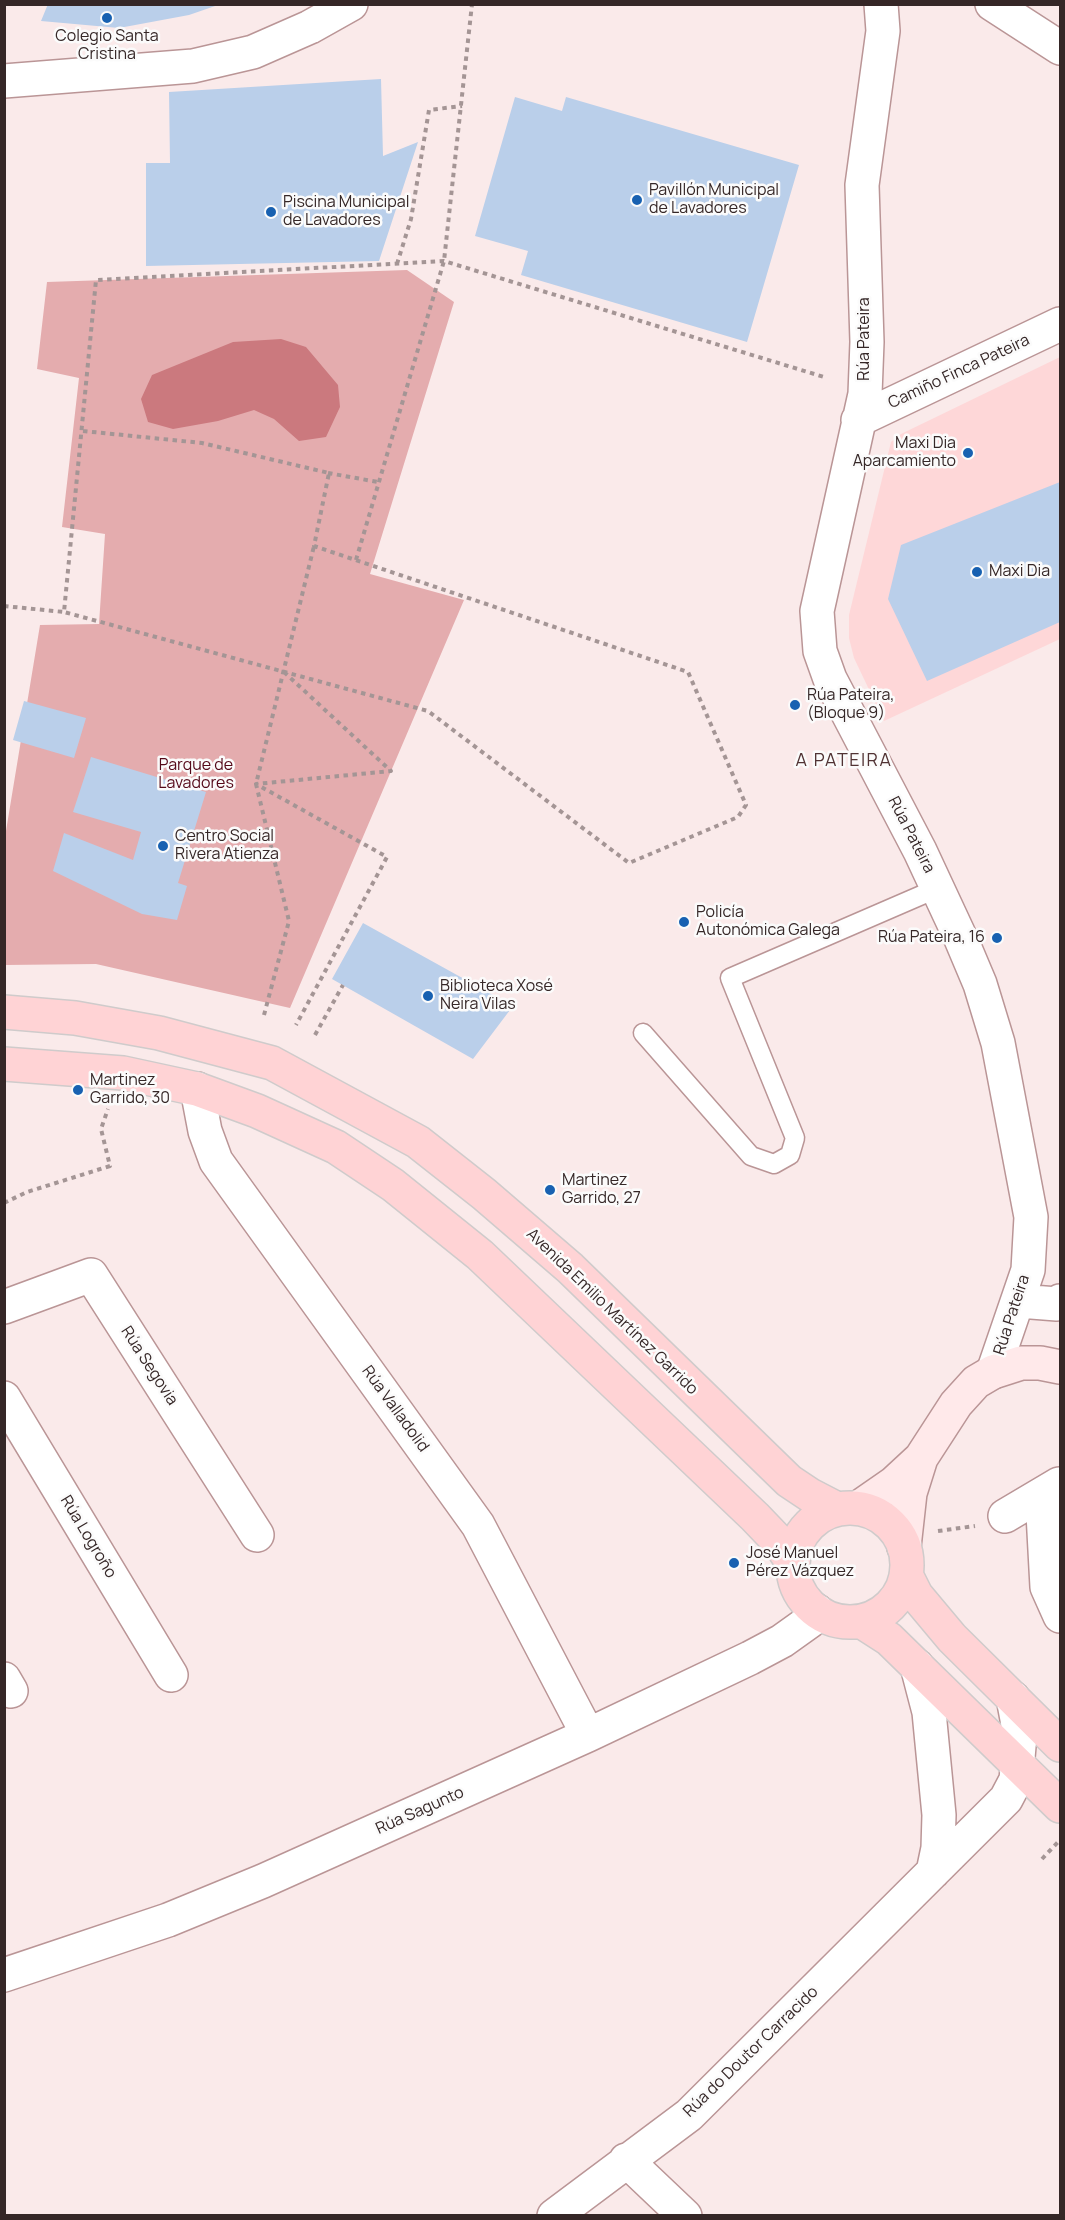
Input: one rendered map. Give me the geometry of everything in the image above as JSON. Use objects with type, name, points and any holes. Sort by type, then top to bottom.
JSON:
[{"type":"main road","name":"Avenida Emilio Martínez Garrido","points":[[4,1012],[75,1018],[159,1033],[272,1063],[418,1142],[484,1194],[570,1268],[789,1481],[810,1495],[848,1509]]},
{"type":"main road","points":[[4,1064],[123,1073],[197,1089],[257,1111],[336,1147],[393,1185],[480,1255],[674,1438],[778,1541],[793,1563]]},
{"type":"main road","points":[[914,1551],[897,1596],[882,1612],[861,1621],[830,1618],[817,1611],[804,1598],[796,1581],[793,1563],[797,1544],[806,1528],[820,1516],[848,1509],[871,1511],[881,1517],[914,1551],[916,1595],[970,1657],[1060,1745]]},
{"type":"main road","points":[[861,1621],[889,1640],[1054,1800]]},
{"type":"street","points":[[4,81],[193,66],[253,52],[310,27],[351,4]]},
{"type":"street","name":"Rúa Pateira","points":[[848,1509],[894,1483],[921,1458],[956,1404],[976,1382],[993,1372],[1028,1270],[1031,1217],[998,1042],[980,984],[938,888],[830,679],[820,651],[817,611],[865,394],[867,342],[862,186],[882,31],[881,4]]},
{"type":"street","points":[[992,4],[1060,48]]},
{"type":"street","name":"Camiño Finca Pateira","points":[[858,420],[1060,324]]},
{"type":"street","name":"Rúa Valladolid","points":[[197,1089],[205,1131],[216,1161],[478,1524],[588,1735]]},
{"type":"street","name":"Rúa Segovia","points":[[4,1307],[91,1275],[257,1535]]},
{"type":"street","points":[[1018,1301],[1058,1304],[1060,1301]]},
{"type":"street","points":[[993,1372],[1021,1363],[1040,1363],[1060,1367]]},
{"type":"street","name":"Rúa Logroño","points":[[4,1398],[171,1675]]},
{"type":"street","name":"Rúa Pateira","points":[[914,1551],[910,1493],[921,1458]]},
{"type":"street","points":[[1005,1516],[1051,1489]]},
{"type":"street","points":[[1051,1489],[1047,1587],[1060,1616]]},
{"type":"street","name":"Rúa Sagunto","points":[[4,1975],[189,1911],[263,1881],[588,1735],[782,1641],[810,1621],[817,1611]]},
{"type":"street","points":[[917,1666],[929,1712],[939,1815],[938,1848],[933,1872]]},
{"type":"street","points":[[1006,1798],[1016,1780],[1020,1735],[1013,1698]]},
{"type":"street","points":[[1006,1798],[1017,1793],[1031,1791],[1054,1800]]},
{"type":"street","name":"Rúa do Doutor Carracido","points":[[554,2216],[689,2115],[1006,1798]]},
{"type":"street","points":[[626,2160],[685,2216]]},
{"type":"lane","points":[[643,1033],[751,1155],[774,1164],[790,1155],[795,1138],[730,978],[938,888]]},
{"type":"path","points":[[356,560],[444,261],[472,4]]},
{"type":"path","points":[[397,264],[411,219],[429,110],[462,106]]},
{"type":"path","points":[[64,612],[96,280],[444,261],[824,377]]},
{"type":"path","points":[[82,431],[202,443],[327,473],[378,482]]},
{"type":"path","points":[[264,1015],[289,921],[256,784],[314,546],[329,475],[327,473]]},
{"type":"path","points":[[4,606],[64,612],[428,711],[629,863],[738,817],[746,805],[688,672],[314,546]]},
{"type":"path","points":[[256,784],[392,771],[283,671]]},
{"type":"path","points":[[256,784],[387,857],[296,1025]]},
{"type":"path","points":[[315,1035],[343,985]]},
{"type":"path","points":[[4,1203],[27,1192],[110,1166],[101,1129],[108,1109]]},
{"type":"path","points":[[914,1551],[1005,1516]]},
{"type":"path","points":[[1042,1859],[1059,1841]]},
{"type":"shaded area","points":[[281,339],[306,347],[338,385],[340,407],[326,437],[299,441],[274,419],[254,410],[218,421],[173,429],[148,422],[141,399],[152,375],[233,342]]},
{"type":"shaded area","points":[[1060,357],[1060,639],[884,721],[854,658],[849,638],[849,615],[891,442],[901,434]]},
{"type":"green space","name":"Parque de Lavadores","points":[[407,270],[454,302],[370,574],[464,600],[290,1008],[96,964],[5,965],[5,837],[40,625],[99,624],[105,534],[62,527],[79,378],[37,369],[47,282]]},
{"type":"building","name":"Colegio Santa Cristina","points":[[48,4],[218,5],[189,15],[119,28],[41,21]]},
{"type":"building","name":"Piscina Municipal de Lavadores","points":[[381,79],[383,156],[418,142],[379,261],[146,266],[146,163],[170,163],[169,92]]},
{"type":"building","name":"Pavillón Municipal de Lavadores","points":[[515,97],[562,111],[566,97],[799,165],[747,342],[521,275],[528,251],[475,236]]},
{"type":"building","name":"Maxi Dia","points":[[1060,482],[1060,622],[927,681],[888,599],[901,545]]},
{"type":"building","points":[[24,701],[86,718],[74,758],[13,740]]},
{"type":"building","name":"Centro Social Rivera Atienza","points":[[91,757],[206,792],[178,883],[187,886],[177,920],[142,914],[53,871],[64,833],[133,860],[141,832],[73,812]]},
{"type":"building","name":"Biblioteca Xosé Neira Vilas","points":[[363,923],[513,1006],[473,1059],[332,979]]},
{"type":"place","name":"Colegio Santa Cristina","points":[[107,18]]},
{"type":"place","name":"Pavillón Municipal de Lavadores","points":[[637,200]]},
{"type":"place","name":"Piscina Municipal de Lavadores","points":[[271,212]]},
{"type":"place","name":"Maxi Dia Aparcamiento","points":[[968,453]]},
{"type":"place","name":"Maxi Dia","points":[[977,572]]},
{"type":"place","name":"Rúa Pateira, (Bloque 9)","points":[[795,705]]},
{"type":"place","name":"Centro Social Rivera Atienza","points":[[163,846]]},
{"type":"place","name":"Policía Autonómica Galega","points":[[684,922]]},
{"type":"place","name":"Rúa Pateira, 16","points":[[997,938]]},
{"type":"place","name":"Biblioteca Xosé Neira Vilas","points":[[428,996]]},
{"type":"place","name":"Martinez Garrido, 30","points":[[78,1090]]},
{"type":"place","name":"Martinez Garrido, 27","points":[[550,1190]]},
{"type":"place","name":"José Manuel Pérez Vázquez","points":[[734,1563]]},
{"type":"district","name":"A PATEIRA","points":[[844,761]]}]
